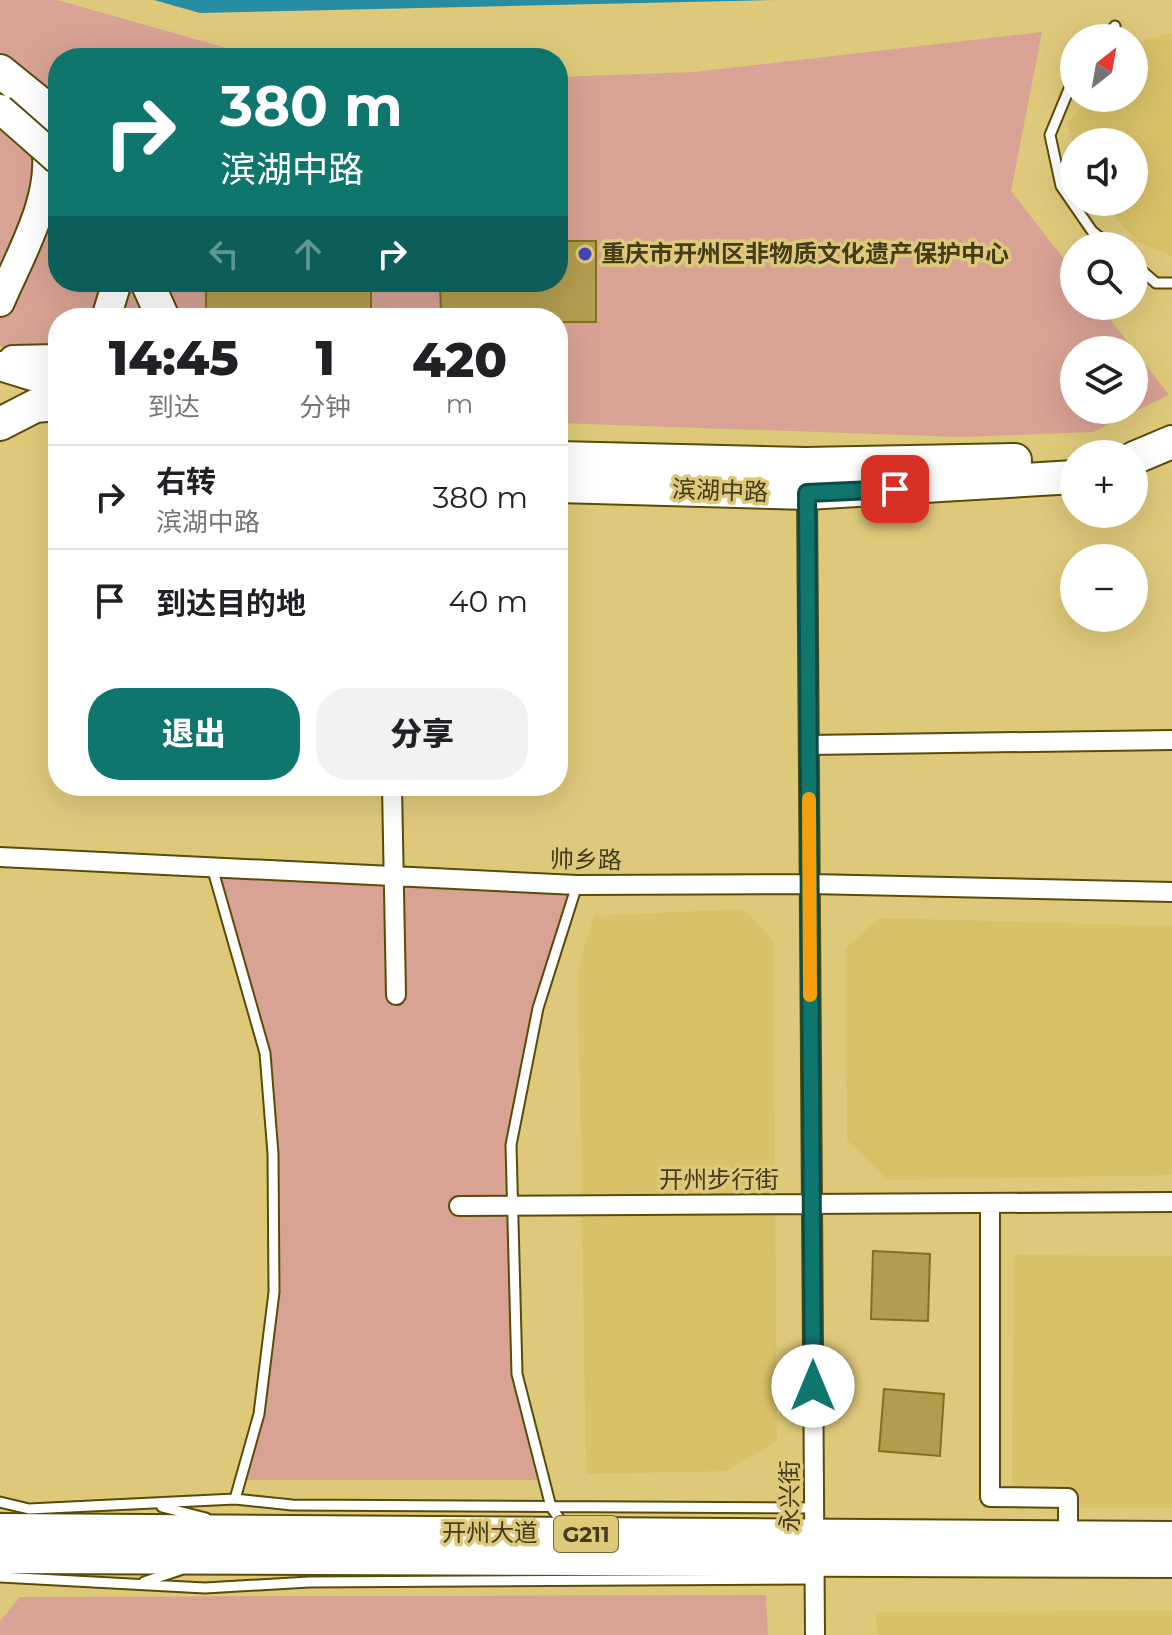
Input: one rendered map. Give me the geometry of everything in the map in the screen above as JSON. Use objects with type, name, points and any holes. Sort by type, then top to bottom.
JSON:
[{"type":"highway","points":[[4,73],[48,110]]},
{"type":"highway","points":[[0,424],[35,406],[48,405]]},
{"type":"highway","points":[[1148,452],[1172,442]]},
{"type":"highway","name":"滨湖中路","points":[[568,458],[805,464],[1060,459]]},
{"type":"highway","points":[[1148,468],[1172,460]]},
{"type":"highway","name":"滨湖中路","points":[[568,486],[807,493],[1060,478]]},
{"type":"highway","name":"开州大道","points":[[0,1530],[570,1534],[1172,1561]]},
{"type":"highway","name":"开州大道","points":[[0,1557],[217,1557],[1068,1537],[1172,1538]]},
{"type":"main road","points":[[0,302],[42,195],[46,168],[45,142],[36,116],[4,73]]},
{"type":"main road","points":[[0,109],[48,151]]},
{"type":"main road","points":[[0,359],[48,359]]},
{"type":"main road","points":[[0,366],[48,381]]},
{"type":"street","name":"永兴街","points":[[807,493],[815,1635]]},
{"type":"street","points":[[809,745],[1172,740]]},
{"type":"street","points":[[392,796],[396,995]]},
{"type":"street","name":"帅乡路","points":[[0,857],[577,885],[810,884],[1172,892]]},
{"type":"street","name":"开州步行街","points":[[459,1206],[1172,1202]]},
{"type":"street","points":[[990,1204],[990,1497],[1068,1498],[1068,1537]]},
{"type":"lane","points":[[1060,111],[1050,135],[1061,186],[1093,232]]},
{"type":"lane","points":[[1148,276],[1156,283],[1172,283]]},
{"type":"lane","points":[[212,867],[265,1053],[273,1154],[274,1292],[259,1414],[235,1499]]},
{"type":"lane","points":[[570,1534],[551,1507],[517,1374],[511,1145],[538,1008],[577,885]]},
{"type":"lane","points":[[0,1502],[29,1509],[235,1499],[292,1505],[551,1507],[814,1545]]},
{"type":"lane","points":[[151,1504],[255,1531]]},
{"type":"lane","points":[[0,1577],[205,1588],[814,1545]]},
{"type":"lane","points":[[137,1585],[217,1557]]},
{"type":"shaded area","points":[[0,0],[57,0],[227,48],[48,48],[48,292],[568,292],[568,77],[694,72],[1042,32],[1011,191],[1060,254],[1060,320],[1111,320],[1123,336],[1060,336],[1060,424],[1109,424],[1093,432],[961,437],[568,423],[568,308],[48,308],[48,361],[0,346]]},
{"type":"shaded area","points":[[1172,33],[1172,256],[1148,246],[1148,232],[1129,232],[1113,216],[1148,216],[1148,128],[1068,128],[1067,124],[1078,112],[1148,112],[1148,39]]},
{"type":"shaded area","points":[[1148,368],[1169,395],[1148,405]]},
{"type":"shaded area","points":[[212,867],[577,885],[538,1008],[511,1145],[517,1374],[544,1480],[241,1480],[259,1414],[274,1292],[265,1053]]},
{"type":"shaded area","points":[[743,909],[773,940],[777,1441],[727,1471],[586,1474],[578,969],[594,916]]},
{"type":"shaded area","points":[[879,918],[1172,926],[1172,1175],[888,1180],[847,1140],[845,949]]},
{"type":"shaded area","points":[[1013,1255],[1172,1256],[1172,1508],[1012,1507]]},
{"type":"shaded area","points":[[766,1595],[768,1635],[0,1635],[0,1621],[20,1597]]},
{"type":"shaded area","points":[[1172,1611],[1172,1635],[877,1635],[876,1612]]},
{"type":"water","points":[[154,0],[775,0],[200,13]]},
{"type":"building","points":[[568,241],[596,241],[596,322],[568,322],[568,308],[441,308],[440,292],[568,292]]},
{"type":"building","points":[[206,292],[371,292],[371,308],[206,308]]},
{"type":"building","points":[[873,1251],[930,1254],[928,1321],[871,1319]]},
{"type":"building","points":[[884,1389],[944,1394],[940,1456],[879,1451]]},
{"type":"slow traffic","points":[[809,799],[810,995]]},
{"type":"place","name":"重庆市开州区非物质文化遗产保护中心","points":[[585,254]]},
{"type":"route","points":[[813,1386],[807,493],[895,489]]}]
